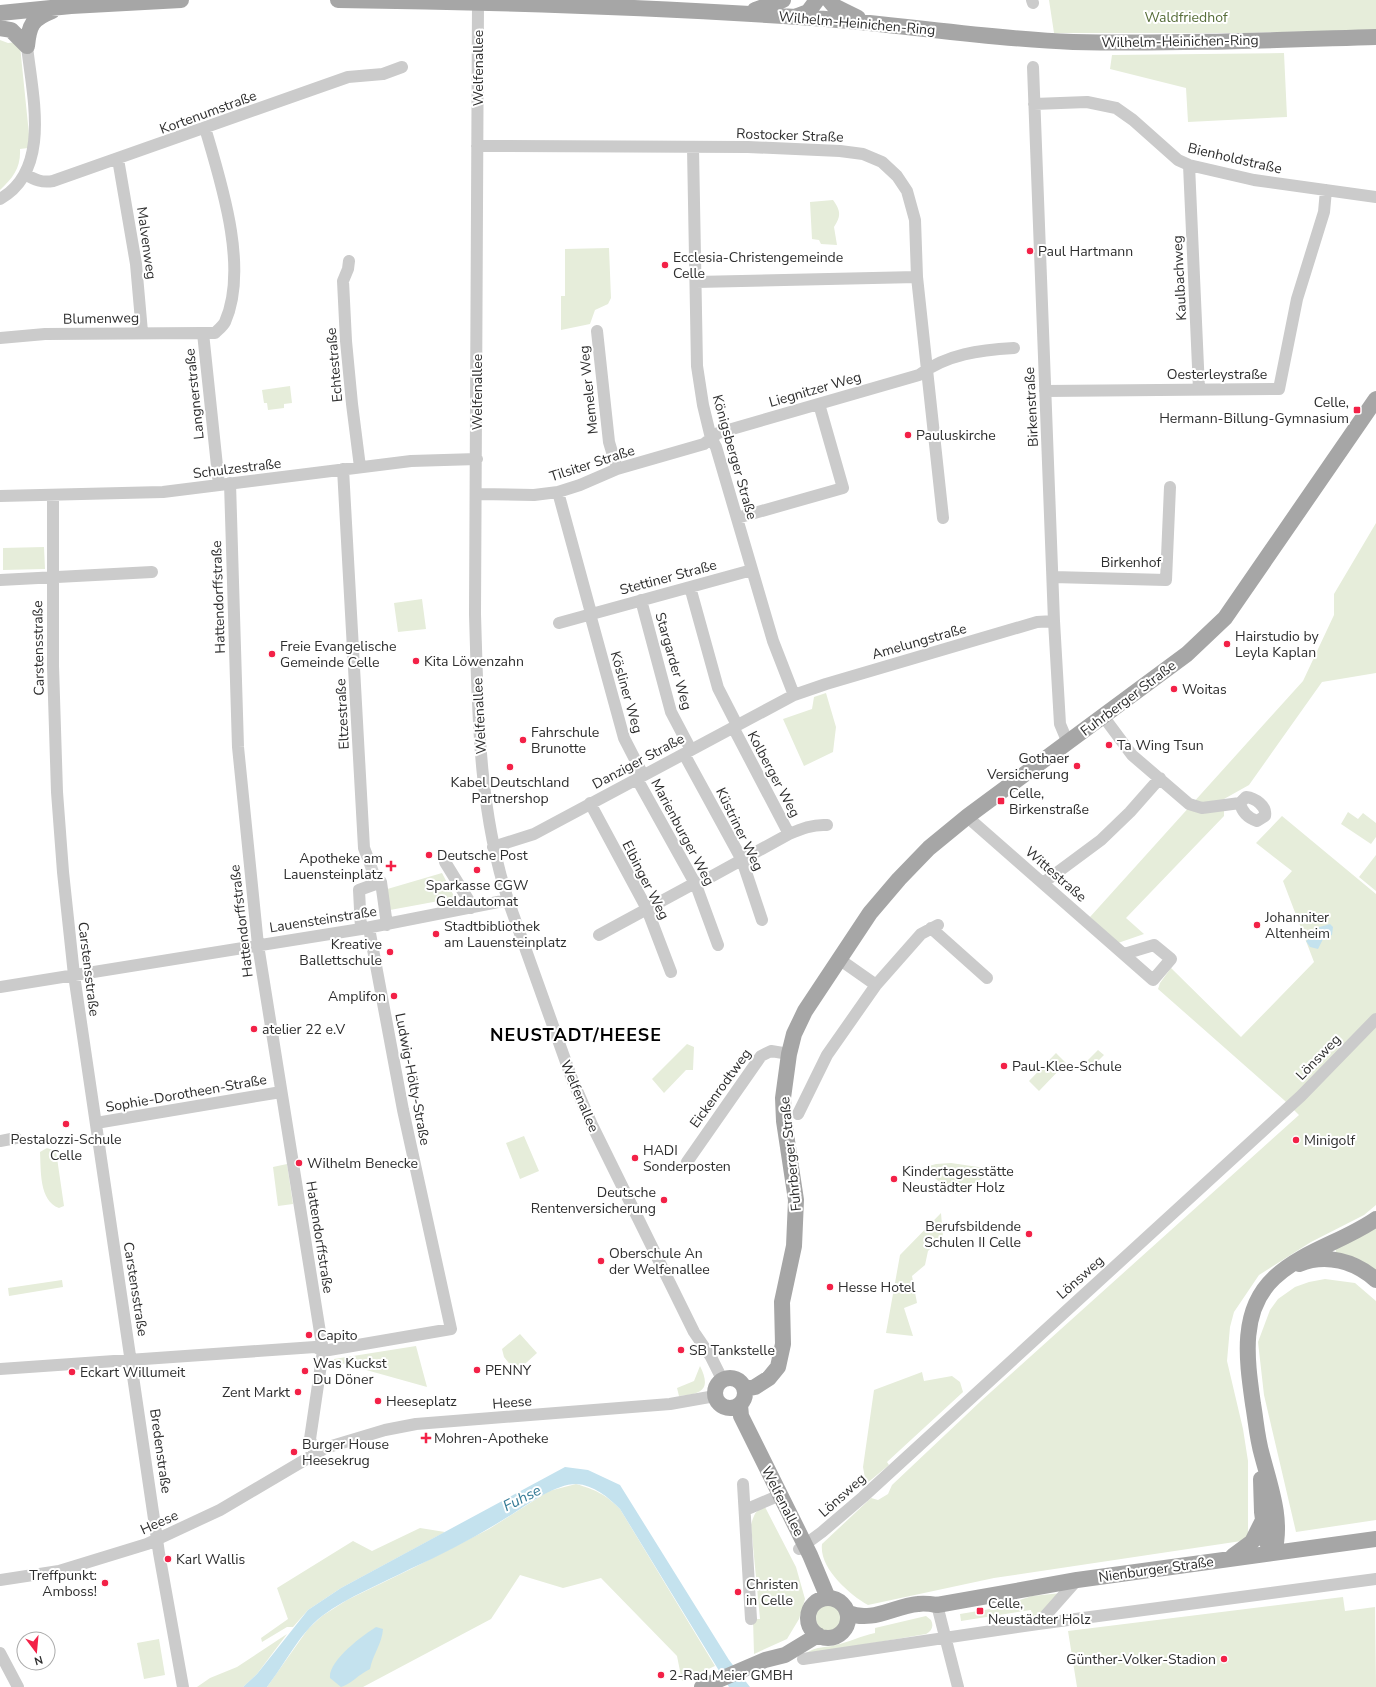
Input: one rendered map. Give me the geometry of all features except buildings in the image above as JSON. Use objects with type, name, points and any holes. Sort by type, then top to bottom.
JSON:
[{"type":"main road","points":[[0,13],[71,4],[182,0]]},
{"type":"main road","name":"Wilhelm-Heinichen-Ring","points":[[338,0],[478,3],[736,13],[807,9],[867,22],[969,34],[1071,42],[1242,41],[1376,37]]},
{"type":"main road","points":[[736,13],[757,9],[783,0]]},
{"type":"main road","points":[[829,0],[834,6],[867,22]]},
{"type":"main road","points":[[27,46],[28,32],[33,22],[40,16],[71,4]]},
{"type":"main road","points":[[0,28],[11,30],[27,46]]},
{"type":"main road","name":"Fuhrberger Straße","points":[[745,1389],[755,1387],[769,1378],[778,1367],[783,1344],[782,1302],[791,1264],[796,1224],[796,1200],[784,1121],[783,1098],[789,1054],[794,1034],[805,1012],[870,913],[899,879],[929,848],[968,816],[1199,645],[1225,618],[1376,399]]},
{"type":"main road","points":[[1274,1552],[1278,1539],[1270,1520],[1248,1370],[1248,1335],[1256,1302],[1273,1278],[1294,1261],[1376,1219]]},
{"type":"main road","points":[[1273,1278],[1306,1261],[1332,1259],[1354,1265],[1376,1280]]},
{"type":"main road","points":[[715,1396],[715,1388],[722,1379],[729,1377],[735,1378],[745,1389],[745,1397],[734,1406]]},
{"type":"main road","name":"Welfenallee","points":[[715,1396],[720,1405],[734,1406],[802,1547],[824,1599]]},
{"type":"main road","points":[[1270,1520],[1290,1538],[1299,1542],[1334,1544]]},
{"type":"main road","points":[[1228,1559],[1252,1542],[1270,1520]]},
{"type":"main road","name":"Nienburger Straße","points":[[848,1613],[866,1617],[918,1604],[937,1605],[1077,1580],[1376,1539]]},
{"type":"main road","points":[[824,1599],[838,1600],[843,1604],[848,1613],[847,1624],[844,1629],[832,1637],[814,1629],[810,1609],[824,1599]]},
{"type":"main road","name":"Nienburger Straße","points":[[844,1629],[868,1626],[920,1613],[937,1605]]},
{"type":"main road","points":[[702,1687],[765,1660],[785,1655],[814,1629]]},
{"type":"street","name":"Welfenallee","points":[[478,3],[477,494],[475,614],[477,700],[486,806],[493,847],[508,900],[572,1078],[592,1125],[694,1332],[711,1357],[722,1379]]},
{"type":"street","points":[[0,199],[15,188],[25,174],[32,158],[35,134],[27,46]]},
{"type":"street","name":"Kortenumstraße","points":[[25,174],[34,179],[45,182],[118,159],[348,77],[384,74],[402,67]]},
{"type":"street","name":"Birkenstraße","points":[[1033,67],[1054,621],[1060,724],[1068,743]]},
{"type":"street","name":"Bienholdstraße","points":[[1034,104],[1087,102],[1116,108],[1133,120],[1178,160],[1189,165],[1254,180],[1376,197]]},
{"type":"street","name":"Langnerstraße","points":[[206,128],[232,235],[234,276],[232,296],[225,323],[215,333],[203,333],[224,484]]},
{"type":"street","name":"Rostocker Straße","points":[[477,146],[693,148],[748,147],[840,151],[864,154],[882,162],[897,176],[907,192],[915,220],[917,277],[944,518]]},
{"type":"street","name":"Königsberger Straße","points":[[693,148],[697,366],[703,405],[711,438],[716,447],[773,641],[794,695]]},
{"type":"street","name":"Malvenweg","points":[[118,159],[135,256],[142,332]]},
{"type":"street","name":"Kaulbachweg","points":[[1189,165],[1199,389]]},
{"type":"street","name":"Oesterleystraße","points":[[1045,391],[1279,389],[1297,299],[1324,212],[1326,190]]},
{"type":"street","name":"Echtestraße","points":[[349,261],[348,269],[343,281],[346,341],[360,467]]},
{"type":"street","points":[[696,282],[917,277]]},
{"type":"street","name":"Memeler Weg","points":[[597,331],[609,442],[617,469]]},
{"type":"street","name":"Blumenweg","points":[[0,338],[45,334],[142,332],[203,333]]},
{"type":"street","points":[[927,369],[938,362],[983,350],[1014,348]]},
{"type":"street","name":"Liegnitzer Weg","points":[[711,438],[718,433],[919,375],[927,369]]},
{"type":"street","points":[[737,518],[843,488],[819,404]]},
{"type":"street","name":"Tilsiter Straße","points":[[477,494],[534,495],[558,492],[580,485],[617,469],[704,444],[711,438]]},
{"type":"street","name":"Schulzestraße","points":[[0,496],[53,496],[163,492],[411,461],[477,459]]},
{"type":"street","name":"Eltzestraße","points":[[343,469],[364,848],[369,861]]},
{"type":"street","name":"Hattendorffstraße","points":[[224,484],[238,747],[258,945],[323,1351]]},
{"type":"street","name":"Birkenhof","points":[[1053,577],[1166,580],[1170,487]]},
{"type":"street","points":[[558,492],[590,613]]},
{"type":"street","name":"Carstensstraße","points":[[53,496],[52,578],[57,792],[74,975],[132,1361]]},
{"type":"street","name":"Stettiner Straße","points":[[559,623],[590,613],[690,588],[752,570]]},
{"type":"street","points":[[0,580],[152,572]]},
{"type":"street","name":"Kolberger Weg","points":[[690,588],[718,688],[788,834]]},
{"type":"street","name":"Stargarder Weg","points":[[641,600],[671,712],[688,752]]},
{"type":"street","name":"Kösliner Weg","points":[[590,613],[624,738],[640,777]]},
{"type":"street","name":"Amelungstraße","points":[[794,695],[848,677],[1030,624],[1054,621]]},
{"type":"street","name":"Danziger Straße","points":[[493,847],[534,834],[794,695]]},
{"type":"street","points":[[1103,716],[1132,755],[1189,804],[1202,808],[1240,803]]},
{"type":"street","name":"Küstriner Weg","points":[[688,752],[742,860],[762,920]]},
{"type":"street","name":"Marienburger Weg","points":[[640,777],[696,884],[718,945]]},
{"type":"street","points":[[1043,883],[1101,840],[1130,812],[1160,778]]},
{"type":"street","name":"Elbinger Weg","points":[[590,803],[647,909],[670,972]]},
{"type":"street","name":"Wittestraße","points":[[968,816],[1124,954]]},
{"type":"street","points":[[599,935],[742,860],[788,834],[819,824],[827,825]]},
{"type":"street","points":[[445,862],[470,901],[471,908]]},
{"type":"street","name":"Ludwig-Hölty-Straße","points":[[323,1351],[450,1329],[365,928],[359,890],[377,879],[387,925]]},
{"type":"street","name":"Lauensteinstraße","points":[[0,987],[387,925],[508,900]]},
{"type":"street","name":"Fuhrberger Straße","points":[[798,1114],[827,1055],[876,985],[921,934],[935,927],[987,978]]},
{"type":"street","points":[[839,959],[876,985]]},
{"type":"street","name":"Lönsweg","points":[[802,1547],[863,1497],[1301,1096],[1376,1019]]},
{"type":"street","name":"Eickenrodtweg","points":[[687,1162],[761,1056],[771,1051],[789,1054]]},
{"type":"street","name":"Sophie-Dorotheen-Straße","points":[[96,1123],[281,1092]]},
{"type":"street","points":[[0,1141],[16,1138]]},
{"type":"street","points":[[0,1369],[132,1361],[315,1347],[323,1351],[310,1439],[315,1453]]},
{"type":"street","name":"Bredenstraße","points":[[132,1361],[158,1539],[183,1687]]},
{"type":"street","name":"Heese","points":[[0,1580],[59,1571],[158,1539],[220,1510],[325,1448],[385,1430],[416,1424],[670,1404],[715,1396]]},
{"type":"street","points":[[744,1484],[751,1619]]},
{"type":"street","points":[[745,1510],[777,1496]]},
{"type":"street","points":[[803,1659],[1038,1624],[1376,1579]]},
{"type":"street","points":[[1038,1624],[1077,1580]]},
{"type":"street","points":[[937,1605],[958,1687]]},
{"type":"street","points":[[0,1653],[18,1687]]},
{"type":"green space","name":"Waldfriedhof","points":[[1049,0],[1376,0],[1376,30],[1241,33],[1054,33]]},
{"type":"green space","points":[[0,40],[8,43],[17,42],[20,46],[30,144],[28,148],[20,149],[18,167],[9,181],[0,190]]},
{"type":"green space","points":[[1284,53],[1287,117],[1188,122],[1186,88],[1110,69],[1112,55]]},
{"type":"green space","points":[[833,200],[839,210],[839,217],[834,227],[837,245],[821,244],[819,240],[812,239],[810,202]]},
{"type":"green space","points":[[609,248],[611,298],[608,304],[595,310],[590,324],[561,330],[561,296],[565,296],[565,249]]},
{"type":"green space","points":[[290,386],[292,403],[284,404],[284,408],[268,410],[267,403],[264,403],[262,390]]},
{"type":"green space","points":[[1376,523],[1376,673],[1322,682],[1249,785],[1224,799],[1224,816],[1126,918],[1144,934],[1118,943],[1090,917],[1303,681],[1334,615],[1334,594]]},
{"type":"green space","points":[[44,547],[45,569],[3,570],[3,548]]},
{"type":"green space","points":[[422,599],[426,629],[398,632],[394,603]]},
{"type":"green space","points":[[826,693],[836,727],[833,752],[804,766],[783,719],[812,709],[814,697]]},
{"type":"green space","points":[[1348,812],[1358,819],[1363,813],[1376,823],[1376,837],[1371,844],[1341,824]]},
{"type":"green space","points":[[1282,816],[1376,894],[1376,1205],[1364,1215],[1311,1242],[1259,1275],[1234,1312],[1230,1327],[1227,1361],[1243,1429],[1248,1461],[1248,1540],[994,1578],[868,1605],[844,1587],[830,1571],[822,1553],[822,1544],[871,1498],[878,1500],[888,1494],[892,1485],[982,1400],[1299,1115],[1158,989],[1160,983],[1171,968],[1241,1037],[1314,962],[1283,881],[1292,871],[1256,843]]},
{"type":"green space","points":[[1376,855],[1376,891],[1359,877]]},
{"type":"green space","points":[[442,873],[455,898],[390,910],[384,890]]},
{"type":"green space","points":[[687,1044],[694,1047],[693,1070],[686,1070],[664,1093],[652,1079]]},
{"type":"green space","points":[[1098,1050],[1104,1055],[1087,1072],[1082,1066]]},
{"type":"green space","points":[[1056,1053],[1066,1063],[1039,1091],[1029,1081]]},
{"type":"green space","points":[[524,1136],[539,1171],[520,1179],[506,1143]]},
{"type":"green space","points":[[47,1148],[56,1151],[64,1206],[59,1208],[52,1204],[48,1199],[42,1184],[40,1152]]},
{"type":"green space","points":[[951,1163],[985,1168],[985,1177],[955,1194],[922,1168],[936,1164]]},
{"type":"green space","points":[[287,1164],[293,1204],[278,1206],[273,1167]]},
{"type":"green space","points":[[941,1213],[943,1237],[928,1251],[925,1265],[912,1276],[917,1303],[904,1308],[913,1336],[886,1333],[900,1255]]},
{"type":"green space","points":[[1376,1223],[1376,1274],[1335,1256],[1337,1244]]},
{"type":"green space","points":[[1325,1279],[1355,1283],[1376,1301],[1376,1520],[1296,1532],[1264,1395],[1258,1342],[1270,1310],[1278,1299],[1295,1287],[1309,1282]]},
{"type":"green space","points":[[62,1280],[63,1287],[9,1296],[8,1288]]},
{"type":"green space","points":[[520,1334],[537,1353],[516,1372],[504,1357],[502,1349]]},
{"type":"green space","points":[[416,1346],[427,1387],[334,1361],[334,1359]]},
{"type":"green space","points":[[700,1366],[705,1381],[702,1389],[693,1394],[679,1396],[677,1388],[694,1381]]},
{"type":"green space","points":[[922,1372],[924,1381],[952,1376],[960,1382],[963,1392],[887,1462],[889,1465],[866,1484],[863,1467],[874,1390]]},
{"type":"green space","points":[[576,1484],[600,1493],[620,1509],[715,1666],[682,1681],[677,1656],[601,1578],[563,1588],[520,1575],[491,1619],[363,1687],[267,1687],[308,1629],[322,1616],[347,1600],[489,1529],[549,1491]]},
{"type":"green space","points":[[765,1507],[796,1567],[805,1599],[799,1619],[787,1639],[754,1654],[753,1619],[760,1619],[751,1525],[755,1513]]},
{"type":"green space","points":[[420,1528],[445,1532],[341,1588],[308,1610],[293,1627],[287,1627],[262,1642],[261,1638],[288,1619],[277,1588],[353,1541],[372,1551]]},
{"type":"green space","points":[[1062,1593],[1039,1618],[1033,1619],[1031,1610],[961,1621],[960,1614],[1014,1605],[1014,1602],[1032,1596]]},
{"type":"green space","name":"Günther-Volker-Stadion","points":[[1343,1597],[1345,1611],[1375,1607],[1376,1687],[1077,1687],[1068,1631]]},
{"type":"green space","points":[[829,1605],[838,1609],[842,1618],[838,1627],[829,1631],[820,1627],[816,1618],[820,1609]]},
{"type":"green space","points":[[926,1616],[931,1620],[932,1626],[931,1630],[926,1634],[803,1655],[816,1648],[841,1644],[875,1633],[875,1628]]},
{"type":"green space","points":[[287,1634],[257,1674],[243,1687],[197,1687],[210,1678],[237,1667]]},
{"type":"green space","points":[[159,1639],[165,1675],[144,1679],[137,1643]]},
{"type":"water","points":[[1330,924],[1333,927],[1332,935],[1323,939],[1318,949],[1310,947],[1306,941],[1313,936],[1316,928]]},
{"type":"water","name":"Fuhse","points":[[565,1467],[588,1470],[620,1485],[729,1660],[750,1687],[729,1687],[620,1509],[606,1496],[595,1489],[576,1484],[560,1487],[544,1495],[463,1543],[343,1602],[322,1616],[306,1631],[267,1687],[243,1687],[257,1674],[308,1610],[341,1588]]},
{"type":"water","points":[[376,1627],[383,1629],[370,1669],[341,1687],[330,1678],[331,1671],[335,1664],[347,1649]]},
{"type":"tunnel","points":[[369,861],[374,875]]},
{"type":"place","name":"Paul Hartmann","points":[[1030,251]]},
{"type":"place","name":"Ecclesia-Christengemeinde Celle","points":[[665,265]]},
{"type":"place","name":"Celle, Hermann-Billung-Gymnasium","points":[[1357,410]]},
{"type":"place","name":"Pauluskirche","points":[[908,435]]},
{"type":"place","name":"Hairstudio by Leyla Kaplan","points":[[1227,644]]},
{"type":"place","name":"Freie Evangelische Gemeinde Celle","points":[[272,654]]},
{"type":"place","name":"Kita Löwenzahn","points":[[416,661]]},
{"type":"place","name":"Woitas","points":[[1174,689]]},
{"type":"place","name":"Fahrschule Brunotte","points":[[523,740]]},
{"type":"place","name":"Ta Wing Tsun","points":[[1109,745]]},
{"type":"place","name":"Gothaer Versicherung","points":[[1077,766]]},
{"type":"place","name":"Kabel Deutschland Partnershop","points":[[510,767]]},
{"type":"place","name":"Celle, Birkenstraße","points":[[1001,801]]},
{"type":"place","name":"Deutsche Post","points":[[429,855]]},
{"type":"place","name":"Apotheke am Lauensteinplatz","points":[[391,866]]},
{"type":"place","name":"Sparkasse CGW Geldautomat","points":[[477,870]]},
{"type":"place","name":"Johanniter Altenheim","points":[[1257,925]]},
{"type":"place","name":"Stadtbibliothek am Lauensteinplatz","points":[[436,934]]},
{"type":"place","name":"Kreative Ballettschule","points":[[390,952]]},
{"type":"place","name":"Amplifon","points":[[394,996]]},
{"type":"place","name":"atelier 22 e.V","points":[[254,1029]]},
{"type":"place","name":"Paul-Klee-Schule","points":[[1004,1066]]},
{"type":"place","name":"Pestalozzi-Schule Celle","points":[[66,1124]]},
{"type":"place","name":"Minigolf","points":[[1296,1140]]},
{"type":"place","name":"HADI Sonderposten","points":[[635,1158]]},
{"type":"place","name":"Wilhelm Benecke","points":[[299,1163]]},
{"type":"place","name":"Kindertagesstätte Neustädter Holz","points":[[894,1179]]},
{"type":"place","name":"Deutsche Rentenversicherung","points":[[664,1200]]},
{"type":"place","name":"Berufsbildende Schulen II Celle","points":[[1029,1234]]},
{"type":"place","name":"Oberschule An der Welfenallee","points":[[601,1261]]},
{"type":"place","name":"Hesse Hotel","points":[[830,1287]]},
{"type":"place","name":"Capito","points":[[309,1335]]},
{"type":"place","name":"SB Tankstelle","points":[[681,1350]]},
{"type":"place","name":"PENNY","points":[[477,1370]]},
{"type":"place","name":"Was Kuckst Du Döner","points":[[305,1371]]},
{"type":"place","name":"Eckart Willumeit","points":[[72,1372]]},
{"type":"place","name":"Zent Markt","points":[[298,1392]]},
{"type":"place","name":"Heeseplatz","points":[[378,1401]]},
{"type":"place","name":"Mohren-Apotheke","points":[[426,1438]]},
{"type":"place","name":"Burger House Heesekrug","points":[[294,1452]]},
{"type":"place","name":"Karl Wallis","points":[[168,1559]]},
{"type":"place","name":"Treffpunkt: Amboss!","points":[[105,1583]]},
{"type":"place","name":"Christen in Celle","points":[[738,1592]]},
{"type":"place","name":"Celle, Neustädter Holz","points":[[980,1611]]},
{"type":"place","name":"Günther-Volker-Stadion","points":[[1224,1659]]},
{"type":"place","name":"2-Rad Meier GMBH","points":[[661,1675]]},
{"type":"district","name":"NEUSTADT/HEESE","points":[[576,1035]]}]
